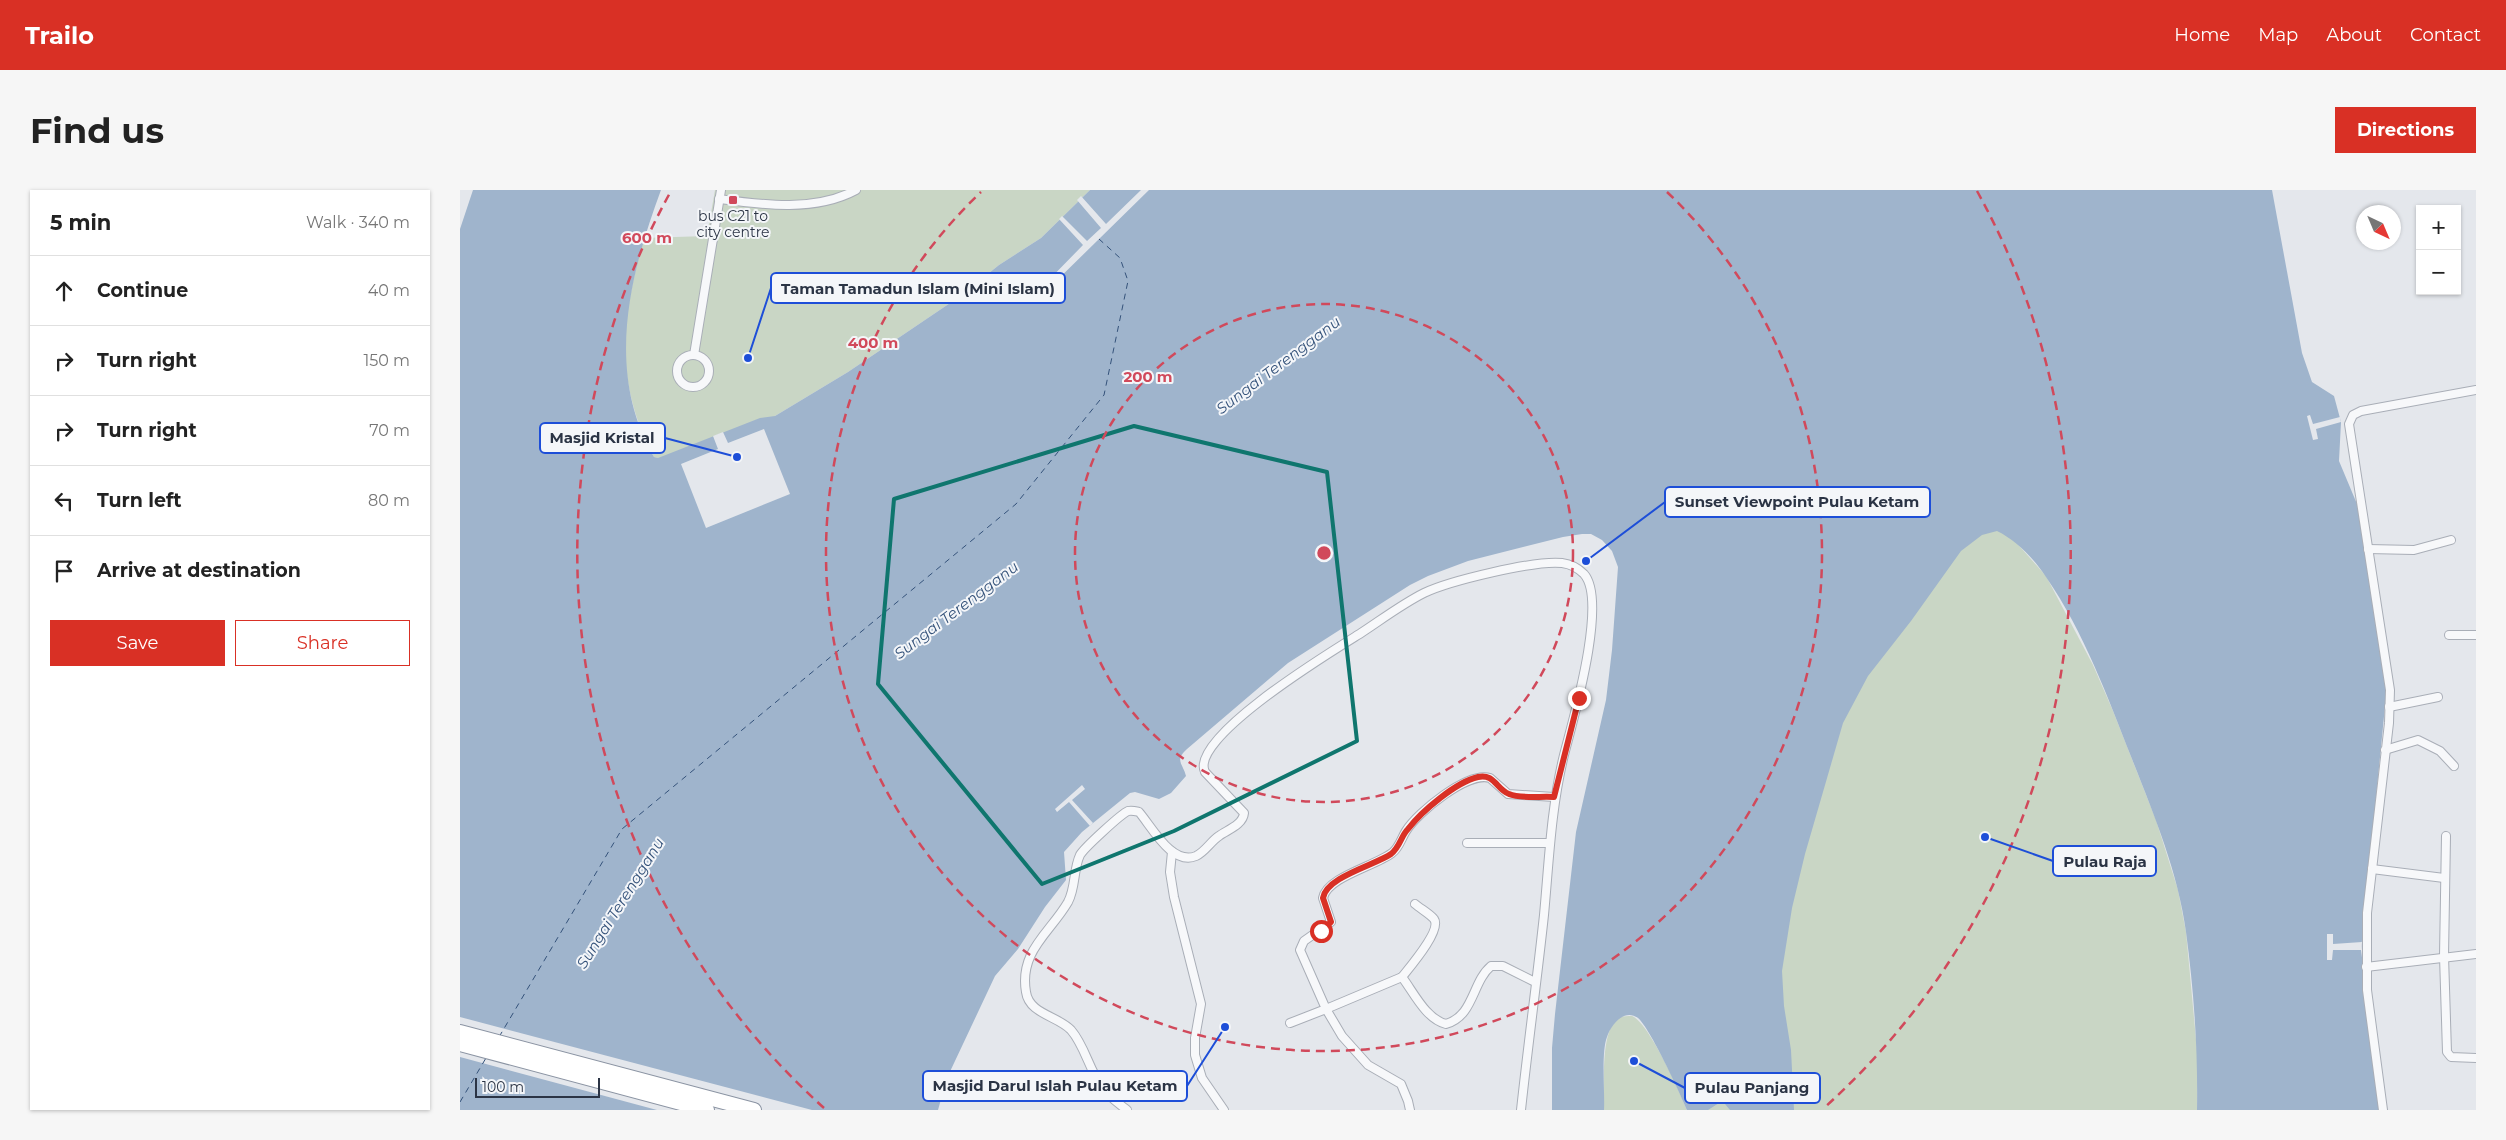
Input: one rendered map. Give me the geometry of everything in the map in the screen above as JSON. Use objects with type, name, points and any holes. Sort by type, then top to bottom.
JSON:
[{"type":"highway","points":[[460,1032],[754,1110]]},
{"type":"highway","points":[[460,1044],[707,1110]]},
{"type":"street","points":[[694,355],[720,194],[789,206],[825,201],[856,190]]},
{"type":"street","points":[[694,355],[704,359],[709,372],[700,384],[691,386],[679,378],[677,369],[685,357],[694,355]]},
{"type":"street","points":[[2383,1110],[2372,1045],[2366,967],[2367,912],[2389,723],[2389,676],[2348,424],[2350,419],[2361,411],[2476,390]]},
{"type":"street","points":[[2368,549],[2414,550],[2451,540]]},
{"type":"street","points":[[1127,1110],[1101,1086],[1071,1030],[1058,1019],[1038,1010],[1028,999],[1026,993],[1026,966],[1036,943],[1069,900],[1082,852],[1123,814],[1129,811],[1139,812],[1172,852],[1183,857],[1197,856],[1213,840],[1244,818],[1241,809],[1205,772],[1202,766],[1208,752],[1217,741],[1263,698],[1302,670],[1423,594],[1465,580],[1553,563],[1570,565],[1583,573],[1588,581],[1593,602],[1579,698],[1554,797],[1544,916],[1521,1110]]},
{"type":"street","points":[[2448,635],[2476,635]]},
{"type":"street","points":[[2390,707],[2438,697]]},
{"type":"street","points":[[2386,746],[2418,740],[2440,751],[2454,766]]},
{"type":"street","points":[[1410,1110],[1401,1084],[1368,1065],[1342,1036],[1326,1009],[1300,950],[1304,941],[1321,931],[1331,922],[1323,898],[1327,889],[1343,878],[1393,852],[1406,831],[1422,813],[1455,789],[1477,777],[1490,778],[1504,792],[1512,795],[1554,797]]},
{"type":"street","points":[[2446,836],[2444,956],[2447,1052],[2451,1057],[2476,1058]]},
{"type":"street","points":[[1466,843],[1549,843]]},
{"type":"street","points":[[1172,852],[1170,872],[1174,897],[1200,1004],[1195,1038],[1195,1055],[1204,1082],[1224,1110]]},
{"type":"street","points":[[2372,869],[2444,878]]},
{"type":"street","points":[[1290,1023],[1365,994],[1402,977],[1430,939],[1436,924],[1434,920],[1415,904]]},
{"type":"street","points":[[2366,967],[2444,956],[2476,954]]},
{"type":"street","points":[[1402,977],[1434,1018],[1446,1024],[1452,1022],[1464,1012],[1482,977],[1491,966],[1503,966],[1535,982]]},
{"type":"highlighted area","points":[[1134,426],[1327,472],[1357,741],[1174,831],[1042,884],[878,684],[894,499]]},
{"type":"green space","points":[[715,190],[1090,190],[1041,238],[999,265],[959,297],[848,372],[775,416],[804,499],[654,457],[632,402],[625,357],[625,330],[643,238],[707,236]]},
{"type":"green space","points":[[1919,433],[2046,576],[2093,665],[2113,711],[2156,820],[2178,890],[2186,932],[2198,1061],[2197,1110],[1700,1110]]},
{"type":"green space","points":[[1632,1016],[1639,1021],[1655,1044],[1671,1073],[1687,1110],[1604,1110],[1604,1059],[1609,1033],[1613,1023],[1620,1017]]},
{"type":"water","name":"Sungai Terengganu","points":[[473,190],[661,190],[640,256],[632,290],[627,324],[626,358],[630,392],[639,425],[654,457],[658,458],[760,418],[775,416],[848,372],[959,297],[999,265],[1041,238],[1090,190],[2272,190],[2302,353],[2312,382],[2334,396],[2341,422],[2339,461],[2357,504],[2363,525],[2387,686],[2361,950],[2382,1110],[2197,1110],[2196,1043],[2189,954],[2177,888],[2164,844],[2149,801],[2104,689],[2072,620],[2060,598],[2036,564],[2018,545],[1997,531],[1982,535],[1961,551],[1911,621],[1868,676],[1843,723],[1805,854],[1792,908],[1782,971],[1784,1006],[1791,1050],[1794,1110],[1730,1110],[1725,1104],[1719,1103],[1708,1110],[1687,1110],[1650,1034],[1638,1018],[1628,1015],[1623,1016],[1615,1023],[1609,1032],[1605,1044],[1604,1110],[1552,1110],[1552,1048],[1576,832],[1606,700],[1618,567],[1612,551],[1602,540],[1591,534],[1582,534],[1468,561],[1410,585],[1288,663],[1187,749],[1180,759],[1186,776],[1171,793],[1159,799],[1135,792],[1130,793],[1082,832],[1064,852],[1066,880],[1045,907],[1018,949],[995,976],[947,1078],[938,1110],[460,1110],[460,229]]},
{"type":"pier","points":[[1141,190],[1149,190],[1045,292],[1041,288],[1083,245],[1059,219],[1062,216],[1087,241],[1101,228],[1077,200],[1081,196],[1106,224]]},
{"type":"pier","points":[[2310,415],[2313,424],[2340,417],[2341,422],[2316,429],[2318,439],[2313,440],[2307,416]]},
{"type":"pier","points":[[764,429],[790,494],[706,528],[681,464],[718,449],[713,436],[723,432],[728,443]]},
{"type":"pier","points":[[1082,785],[1085,789],[1072,800],[1093,823],[1090,826],[1069,802],[1057,812],[1055,809]]},
{"type":"pier","points":[[2327,934],[2333,934],[2333,944],[2362,942],[2361,950],[2333,950],[2332,960],[2327,960]]},
{"type":"pier","points":[[460,1017],[812,1110],[657,1110],[460,1057]]},
{"type":"ferry route","points":[[499,1037],[622,829],[1016,504],[1104,395],[1128,281],[1120,258],[1099,239]]},
{"type":"ferry route","points":[[460,1102],[486,1058]]},
{"type":"place","name":"bus C21 to city centre","points":[[733,200]]},
{"type":"place","name":"Taman Tamadun Islam (Mini Islam)","points":[[748,358]]},
{"type":"place","name":"Masjid Kristal","points":[[737,457]]},
{"type":"place","name":"Sunset Viewpoint Pulau Ketam","points":[[1586,561]]},
{"type":"place","name":"Pulau Raja","points":[[1985,837]]},
{"type":"place","name":"Masjid Darul Islah Pulau Ketam","points":[[1225,1027]]},
{"type":"place","name":"Pulau Panjang","points":[[1634,1061]]},
{"type":"route","points":[[1321,931],[1331,922],[1323,898],[1327,889],[1343,878],[1393,852],[1406,831],[1422,813],[1470,780],[1484,776],[1490,778],[1508,794],[1554,797],[1579,698]]}]
